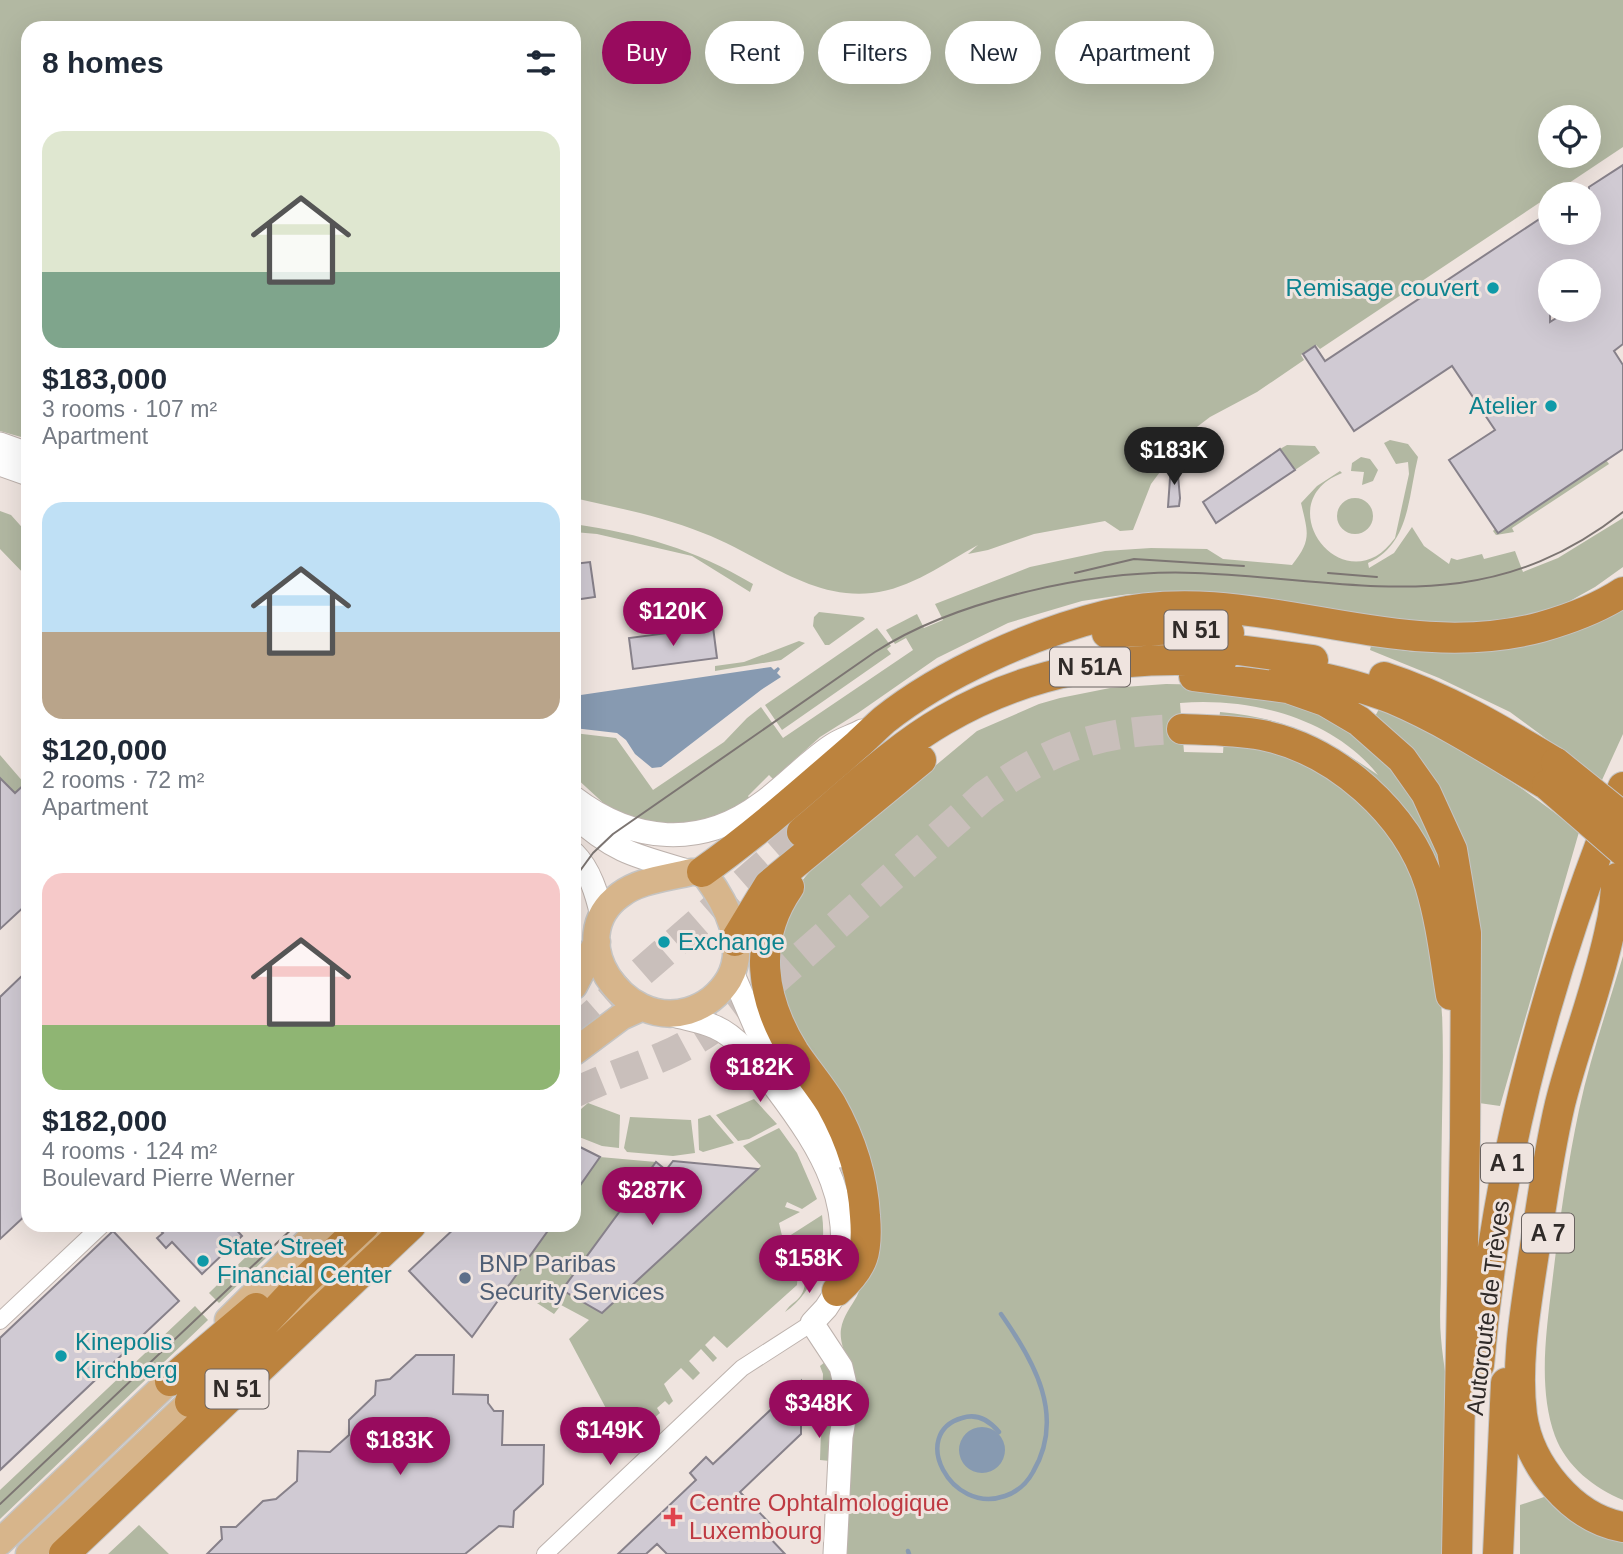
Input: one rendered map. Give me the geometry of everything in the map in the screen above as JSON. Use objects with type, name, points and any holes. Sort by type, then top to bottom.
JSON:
[{"type":"highway","name":"N 51","points":[[696,872],[760,827],[884,720],[938,683],[995,654],[1109,614],[1158,607],[1224,608],[1376,633],[1462,640],[1514,634],[1562,621],[1623,592]]},
{"type":"highway","name":"N 51","points":[[1024,644],[1124,631],[1175,629],[1233,633],[1276,640],[1364,670]]},
{"type":"highway","name":"N 51A","points":[[805,833],[862,764],[936,709],[1031,667],[1106,651],[1198,647],[1283,654],[1364,670]]},
{"type":"highway","name":"N 51A","points":[[805,833],[908,744],[943,720],[1003,691],[1072,670],[1155,660],[1197,660],[1270,667],[1349,685],[1393,699],[1419,713]]},
{"type":"highway","points":[[1364,670],[1436,697],[1490,723],[1552,774],[1621,864]]},
{"type":"highway","name":"N 51","points":[[735,941],[805,833],[969,724],[1031,698],[1090,683],[1219,673],[1303,682],[1419,713]]},
{"type":"highway","name":"A 1","points":[[1194,676],[1288,688],[1325,701],[1380,738],[1402,759],[1426,793],[1452,850],[1466,933],[1457,1554]]},
{"type":"highway","points":[[1419,713],[1552,774],[1623,817]]},
{"type":"highway","name":"A 1","points":[[1182,729],[1263,735],[1301,749],[1336,767],[1366,790],[1391,816],[1411,844],[1429,883],[1441,927],[1453,1013],[1457,1115],[1465,1138]]},
{"type":"highway","name":"Autoroute de Trèves","points":[[1471,1554],[1474,1418],[1485,1296],[1500,1196],[1544,1009],[1572,919],[1623,787]]},
{"type":"highway","name":"N 51","points":[[805,833],[784,894],[771,919],[764,960],[765,980],[779,1026],[832,1106],[854,1157],[865,1212],[864,1257],[854,1276],[837,1291]]},
{"type":"highway","name":"A 1","points":[[1621,864],[1612,925],[1560,1105],[1527,1299],[1520,1382],[1523,1418],[1532,1448],[1547,1474],[1562,1493],[1579,1507],[1609,1524],[1623,1527]]},
{"type":"highway","name":"Autoroute de Trèves","points":[[1498,1554],[1503,1411],[1510,1323],[1527,1201],[1571,1016],[1601,918],[1621,864]]},
{"type":"highway","name":"A 7","points":[[1623,924],[1572,1106],[1551,1209],[1533,1370],[1538,1421],[1544,1442],[1559,1468],[1587,1495],[1623,1512]]},
{"type":"highway","points":[[180,1392],[292,1276],[339,1232]]},
{"type":"highway","points":[[180,1392],[357,1232]]},
{"type":"highway","name":"N 51","points":[[64,1554],[404,1232]]},
{"type":"main road","points":[[0,444],[21,452]]},
{"type":"main road","points":[[0,464],[21,472]]},
{"type":"main road","points":[[581,804],[597,816],[632,830],[659,835],[698,832],[735,820],[761,804],[833,745],[884,720]]},
{"type":"main road","points":[[581,822],[597,837],[618,849],[696,872]]},
{"type":"main road","points":[[581,863],[597,895],[602,916],[597,942],[581,973]]},
{"type":"main road","name":"N 51","points":[[602,916],[610,904],[630,888],[696,872],[721,896],[727,910],[735,941],[733,972]]},
{"type":"main road","points":[[597,942],[611,982],[626,999],[656,1014],[673,1015],[715,1027],[732,1038],[759,1067],[815,1143],[839,1197],[843,1221],[842,1268],[837,1291]]},
{"type":"main road","points":[[733,972],[756,1028],[818,1113],[841,1159],[851,1194],[856,1231],[855,1253],[848,1273],[837,1291],[812,1323],[841,1367],[847,1390],[841,1437],[835,1554]]},
{"type":"main road","points":[[673,1015],[694,1009],[711,1000],[724,987],[733,972]]},
{"type":"main road","points":[[581,1047],[621,1017],[641,1008]]},
{"type":"main road","name":"N 51","points":[[29,1554],[180,1392],[265,1281],[317,1232]]},
{"type":"main road","name":"N 51","points":[[0,1542],[180,1392],[312,1296],[380,1232]]},
{"type":"street","points":[[0,1321],[95,1232]]},
{"type":"street","points":[[545,1554],[742,1368],[812,1323]]},
{"type":"green space","points":[[0,0],[1623,0],[1623,147],[1601,162],[1601,105],[1538,105],[1538,168],[1592,168],[1570,182],[1538,182],[1538,204],[1320,349],[1316,345],[1301,355],[1304,360],[1257,392],[1210,417],[1189,433],[1151,484],[1133,530],[1120,531],[1105,521],[1034,534],[968,554],[978,545],[900,586],[872,593],[849,593],[806,583],[724,542],[687,527],[581,500],[581,21],[21,21],[21,437],[0,431]]},
{"type":"green space","points":[[1390,440],[1408,444],[1418,457],[1400,532],[1382,555],[1368,563],[1369,568],[1394,553],[1412,527],[1424,546],[1449,564],[1451,558],[1457,560],[1482,554],[1484,559],[1515,551],[1523,572],[1558,558],[1623,518],[1623,567],[1561,606],[1524,619],[1442,626],[1210,593],[1129,594],[1082,601],[1008,623],[937,658],[820,737],[773,779],[769,775],[748,796],[750,799],[720,815],[702,821],[661,824],[640,821],[611,810],[581,782],[581,734],[616,738],[653,790],[724,742],[761,707],[783,738],[913,650],[906,638],[895,644],[886,630],[917,614],[924,628],[943,620],[935,604],[1030,567],[1105,551],[1151,548],[1207,549],[1223,559],[1292,565],[1303,549],[1307,536],[1301,503],[1317,486],[1340,471],[1342,473],[1320,487],[1311,506],[1312,525],[1321,543],[1336,556],[1355,562],[1375,557],[1395,538],[1409,474],[1408,462],[1396,464],[1384,443]]},
{"type":"green space","points":[[1287,445],[1315,446],[1320,453],[1295,470],[1280,449]]},
{"type":"green space","points":[[1361,457],[1370,459],[1378,470],[1373,481],[1362,485],[1364,472],[1351,471],[1352,463]]},
{"type":"green space","points":[[1606,460],[1609,464],[1512,528],[1514,532],[1496,535],[1493,531],[1495,529],[1498,533]]},
{"type":"green space","points":[[1355,498],[1368,503],[1373,516],[1368,529],[1355,534],[1342,529],[1337,516],[1342,503]]},
{"type":"green space","points":[[0,511],[11,515],[21,526],[21,571],[0,549]]},
{"type":"green space","points":[[581,525],[645,538],[688,552],[753,584],[750,592],[692,556],[581,533]]},
{"type":"green space","points":[[1623,606],[1623,734],[1602,780],[1510,712],[1439,678],[1370,650],[1371,646],[1416,652],[1488,651]]},
{"type":"green space","points":[[819,612],[865,619],[829,645],[825,645],[813,626],[814,617]]},
{"type":"green space","points":[[877,628],[891,646],[887,649],[891,654],[782,730],[765,705]]},
{"type":"green space","points":[[799,641],[805,643],[781,660],[715,671],[715,666],[744,662]]},
{"type":"green space","points":[[1166,684],[1272,692],[1322,711],[1372,749],[1393,769],[1410,791],[1434,839],[1442,865],[1453,924],[1449,924],[1435,882],[1417,844],[1395,811],[1369,783],[1338,759],[1303,741],[1263,728],[1219,720],[1220,712],[1265,719],[1304,732],[1340,750],[1378,775],[1359,755],[1338,739],[1288,715],[1234,704],[1180,703],[1184,752],[1223,753],[1224,738],[1240,740],[1300,758],[1341,782],[1377,815],[1403,852],[1422,892],[1434,936],[1443,1028],[1440,1322],[1450,1417],[1449,1554],[845,1554],[848,1451],[857,1395],[842,1344],[841,1329],[868,1266],[872,1237],[871,1214],[863,1170],[848,1127],[832,1098],[799,1051],[778,1004],[774,956],[786,908],[798,886],[815,866],[977,731],[1039,704],[1060,698],[1110,688]]},
{"type":"green space","points":[[1379,709],[1483,763],[1579,832],[1500,1106],[1472,1102],[1468,901],[1372,722]]},
{"type":"green space","points":[[0,755],[21,779],[21,788],[15,793],[0,778]]},
{"type":"green space","points":[[1623,956],[1623,1500],[1592,1483],[1574,1467],[1560,1447],[1550,1418],[1545,1361],[1557,1240],[1579,1110]]},
{"type":"green space","points":[[754,1099],[777,1124],[749,1139],[738,1141],[716,1115]]},
{"type":"green space","points":[[588,1103],[620,1115],[619,1148],[602,1146],[581,1138],[581,1109]]},
{"type":"green space","points":[[710,1115],[734,1143],[703,1152],[699,1150],[698,1119]]},
{"type":"green space","points":[[630,1117],[691,1120],[695,1153],[673,1156],[627,1152],[624,1148]]},
{"type":"green space","points":[[779,1128],[797,1153],[817,1199],[802,1209],[787,1202],[785,1207],[800,1212],[779,1223],[783,1240],[822,1215],[823,1242],[812,1281],[805,1293],[785,1312],[802,1294],[805,1282],[801,1270],[788,1254],[798,1271],[797,1285],[727,1348],[714,1336],[705,1345],[717,1358],[713,1362],[701,1349],[689,1361],[700,1373],[693,1380],[681,1368],[664,1384],[673,1401],[669,1405],[665,1401],[657,1408],[660,1413],[653,1419],[650,1415],[640,1424],[642,1428],[625,1444],[569,1339],[589,1320],[561,1305],[554,1314],[509,1285],[547,1232],[581,1232],[581,1184],[600,1157],[656,1162],[562,1290],[602,1313],[761,1166],[743,1146]]},
{"type":"green space","points":[[258,1245],[268,1256],[219,1303],[209,1293]]},
{"type":"green space","points":[[195,1306],[208,1320],[0,1519],[0,1490]]},
{"type":"green space","points":[[825,1362],[835,1384],[837,1397],[830,1461],[820,1460],[823,1374],[820,1366]]},
{"type":"green space","points":[[1547,1496],[1623,1540],[1623,1554],[1520,1554],[1520,1505]]},
{"type":"green space","points":[[139,1525],[169,1554],[108,1554]]},
{"type":"water","points":[[771,667],[774,670],[778,667],[780,669],[777,673],[781,677],[661,767],[652,768],[635,754],[626,740],[617,733],[581,729],[581,695]]},
{"type":"water","points":[[982,1427],[998,1434],[1005,1450],[998,1466],[982,1473],[966,1466],[959,1450],[966,1434]]},
{"type":"building","points":[[1623,165],[1623,344],[1614,351],[1623,365],[1623,449],[1498,533],[1449,460],[1495,430],[1452,366],[1354,431],[1303,354],[1315,346],[1325,361],[1538,220],[1538,245],[1601,245],[1601,182],[1597,182]]},
{"type":"building","points":[[1280,449],[1295,470],[1216,523],[1203,502]]},
{"type":"building","points":[[1171,464],[1177,464],[1180,498],[1179,506],[1168,507]]},
{"type":"building","points":[[590,562],[595,597],[581,599],[581,563]]},
{"type":"building","points":[[713,627],[717,658],[633,669],[629,638]]},
{"type":"building","points":[[0,778],[15,793],[21,787],[21,910],[0,929]]},
{"type":"building","points":[[21,977],[21,1220],[0,1239],[0,997]]},
{"type":"building","points":[[581,1148],[600,1157],[581,1184]]},
{"type":"building","points":[[673,1161],[758,1169],[602,1313],[562,1290],[656,1162],[666,1170]]},
{"type":"building","name":"Kinepolis Kirchberg","points":[[112,1232],[179,1301],[0,1470],[0,1338]]},
{"type":"building","name":"State Street Financial Center","points":[[238,1232],[242,1236],[202,1274],[172,1242],[166,1248],[157,1238],[163,1233]]},
{"type":"building","name":"BNP Paribas Security Services","points":[[451,1232],[547,1232],[472,1337],[409,1271]]},
{"type":"building","points":[[416,1355],[454,1355],[453,1394],[488,1395],[488,1403],[494,1411],[503,1411],[502,1445],[544,1445],[543,1484],[514,1511],[513,1527],[499,1526],[465,1554],[207,1554],[222,1539],[221,1527],[236,1527],[263,1501],[276,1499],[297,1481],[298,1451],[330,1452],[349,1435],[349,1420],[375,1395],[376,1381],[390,1379]]},
{"type":"building","points":[[801,1381],[801,1434],[740,1492],[775,1529],[768,1536],[785,1554],[667,1554],[657,1544],[646,1554],[618,1554],[696,1480],[690,1473],[706,1457],[713,1464]]},
{"type":"waterway","points":[[999,1432],[991,1424],[973,1416],[946,1426],[939,1439],[938,1454],[943,1470],[953,1484],[968,1494],[985,1499],[1005,1496],[1028,1480],[1042,1451],[1047,1430],[1042,1390],[1025,1351],[1001,1314]]},
{"type":"tunnel","points":[[581,1090],[676,1051],[720,1024],[751,1001],[984,796],[1032,765],[1054,754],[1100,738],[1152,730],[1182,729]]},
{"type":"tunnel","points":[[581,1025],[802,832]]},
{"type":"tram line","points":[[581,869],[593,853],[613,834],[875,652],[908,633],[946,617],[1029,591],[1073,582],[1157,573],[1195,573],[1364,586],[1468,582],[1519,569],[1570,547],[1623,512]]},
{"type":"tram line","points":[[1075,573],[1134,559],[1244,566]]},
{"type":"tram line","points":[[1328,573],[1377,577]]},
{"type":"tram line","points":[[0,1504],[289,1232]]},
{"type":"place","name":"Remisage couvert","points":[[1493,288]]},
{"type":"place","name":"Atelier","points":[[1551,406]]},
{"type":"place","name":"Exchange","points":[[664,942]]},
{"type":"place","name":"State Street Financial Center","points":[[203,1261]]},
{"type":"place","name":"BNP Paribas Security Services","points":[[465,1278]]},
{"type":"place","name":"Kinepolis Kirchberg","points":[[61,1356]]},
{"type":"place","name":"Centre Ophtalmologique Luxembourg","points":[[673,1517]]}]
